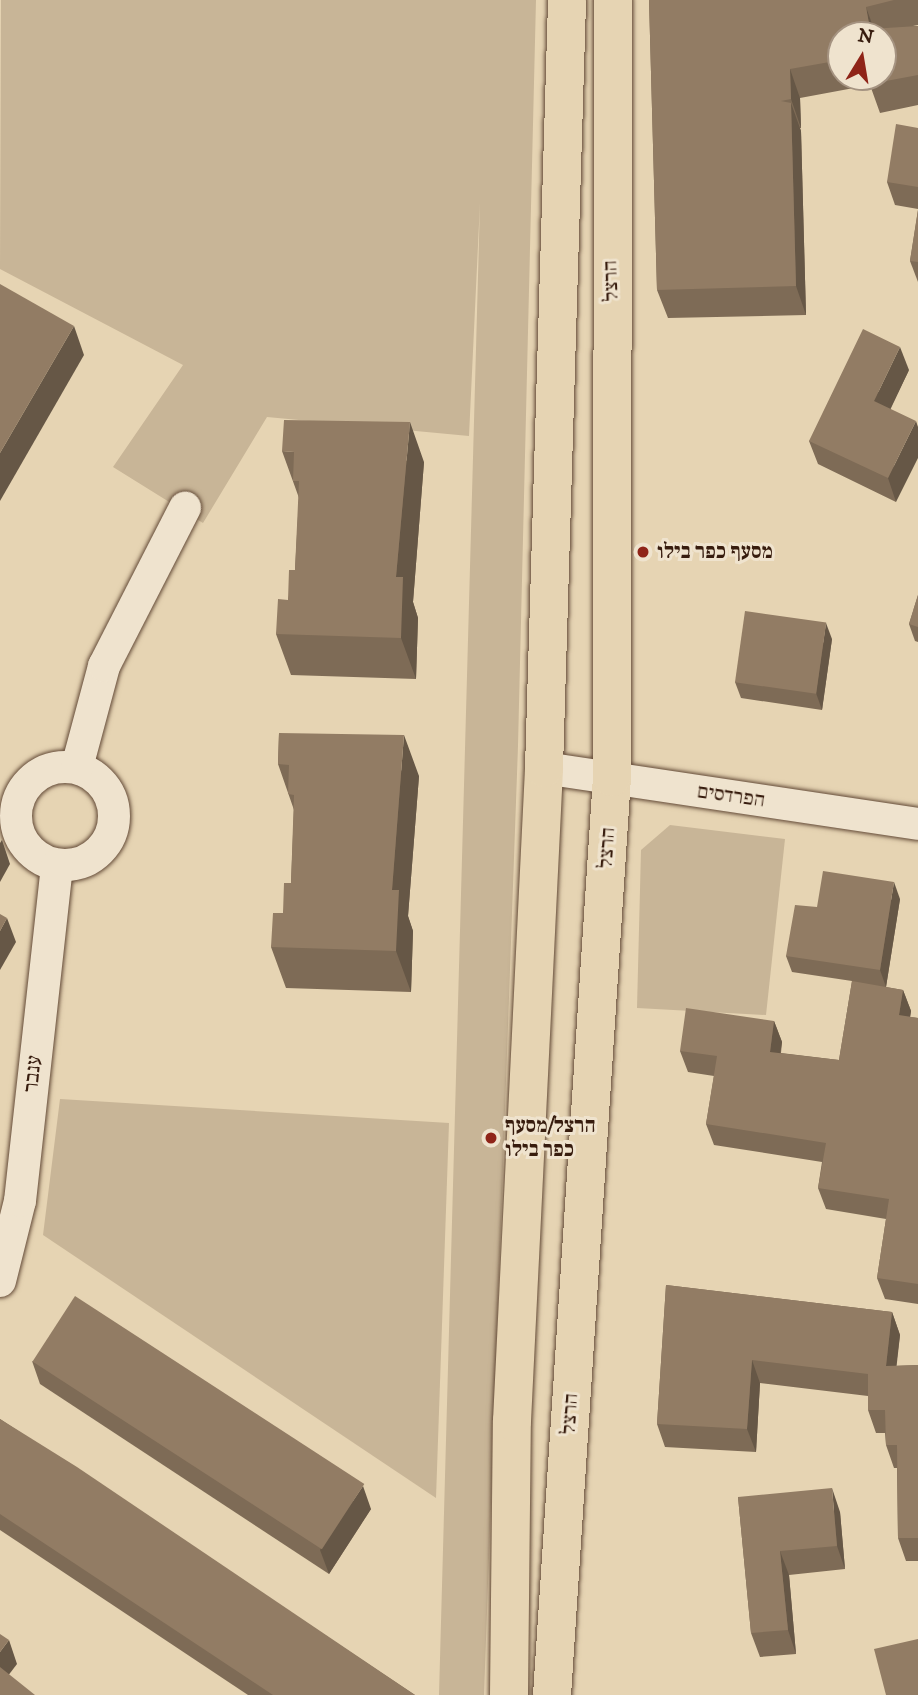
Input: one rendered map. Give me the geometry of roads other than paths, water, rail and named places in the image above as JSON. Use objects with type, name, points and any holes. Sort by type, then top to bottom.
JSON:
[{"type":"main road","points":[[509,1695],[512,1421],[544,768],[567,0]]},
{"type":"main road","name":"הרצל","points":[[552,1695],[612,777],[613,0]]},
{"type":"street","points":[[77,767],[104,666],[185,508]]},
{"type":"street","points":[[77,767],[104,785],[115,816],[111,833],[94,856],[57,865],[20,837],[8,803],[31,779],[53,768],[77,767]]},
{"type":"street","name":"הפרדסים","points":[[544,768],[918,824]]},
{"type":"street","name":"ענבר","points":[[0,1281],[20,1200],[57,865]]},
{"type":"place","name":"מסעף כפר בילו","points":[[643,552]]},
{"type":"place","name":"הרצל/מסעף כפר בילו","points":[[491,1138]]}]
